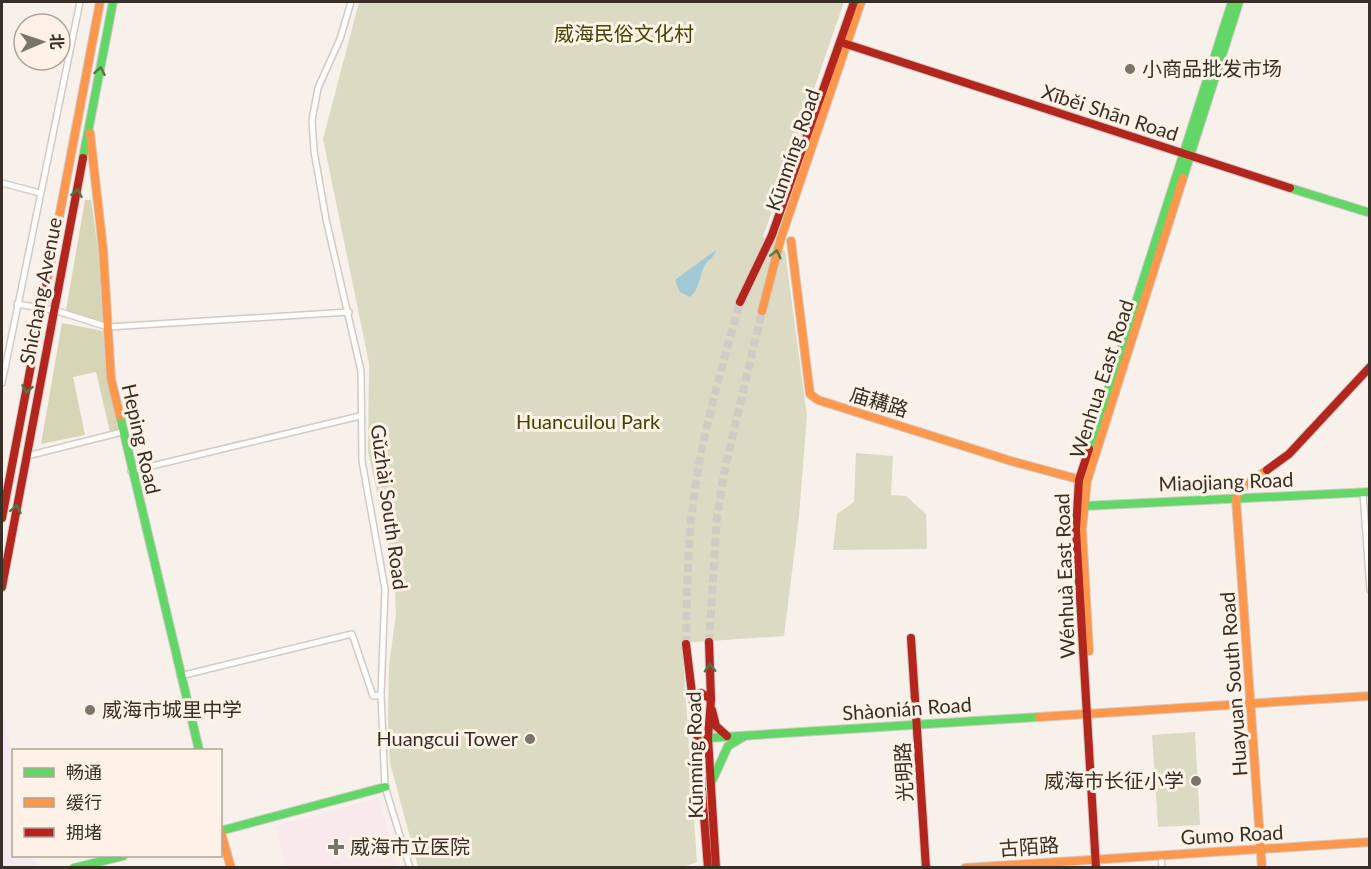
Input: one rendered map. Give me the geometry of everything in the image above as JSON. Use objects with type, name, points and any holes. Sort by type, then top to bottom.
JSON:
[{"type":"main road","name":"Shichang Avenue","points":[[2,518],[100,2]]},
{"type":"main road","name":"Shichang Avenue","points":[[2,587],[112,2]]},
{"type":"main road","name":"Kūnmíng Road","points":[[762,311],[781,238],[844,43],[854,2]]},
{"type":"main road","name":"Kūnmíng Road","points":[[740,302],[772,235],[861,2]]},
{"type":"main road","points":[[1185,156],[1232,2]]},
{"type":"main road","points":[[1185,156],[1239,2]]},
{"type":"main road","name":"Xīběi Shān Road","points":[[844,43],[1185,156],[1370,213]]},
{"type":"main road","name":"Heping Road","points":[[89,128],[103,249],[111,379],[199,749]]},
{"type":"main road","name":"Wénhuà East Road","points":[[1097,862],[1090,714],[1076,530],[1083,480],[1185,156]]},
{"type":"main road","name":"庙耩路","points":[[791,241],[810,394],[818,400],[1083,480]]},
{"type":"main road","points":[[1236,499],[1243,487],[1289,454],[1370,367]]},
{"type":"main road","name":"Wenhua East Road","points":[[1083,480],[1082,530],[1090,714]]},
{"type":"main road","name":"Miaojiang Road","points":[[1084,506],[1366,493]]},
{"type":"main road","name":"Huayuan South Road","points":[[1236,499],[1253,705],[1262,867]]},
{"type":"main road","name":"光明路","points":[[911,638],[926,867]]},
{"type":"main road","name":"Kūnmíng Road","points":[[709,642],[711,699],[708,738],[716,867]]},
{"type":"main road","name":"Kūnmíng Road","points":[[686,644],[699,751],[708,867]]},
{"type":"main road","points":[[692,697],[701,693],[711,699],[716,727],[721,734],[729,737]]},
{"type":"main road","name":"Shàonián Road","points":[[708,738],[1370,696]]},
{"type":"main road","points":[[710,789],[714,772],[728,746],[746,736]]},
{"type":"main road","points":[[699,751],[702,741],[708,738]]},
{"type":"main road","points":[[222,830],[385,787]]},
{"type":"main road","points":[[222,834],[231,867]]},
{"type":"main road","name":"Gumo Road","points":[[1097,862],[1161,855],[1370,842]]},
{"type":"main road","points":[[74,867],[115,857]]},
{"type":"main road","points":[[1097,862],[1101,867]]},
{"type":"main road","name":"古陌路","points":[[965,867],[1097,862]]},
{"type":"street","points":[[2,383],[3,369],[80,2]]},
{"type":"street","name":"Gǔzhài South Road","points":[[351,2],[340,39],[318,88],[312,120],[314,152],[326,219],[361,371],[362,461],[385,589],[381,695],[385,787],[410,867]]},
{"type":"street","points":[[76,125],[89,128]]},
{"type":"street","points":[[2,183],[40,193]]},
{"type":"street","points":[[17,304],[54,310],[108,327],[349,312]]},
{"type":"street","points":[[131,471],[360,416]]},
{"type":"street","points":[[27,456],[122,432]]},
{"type":"street","points":[[1366,493],[1370,590]]},
{"type":"street","points":[[180,676],[352,634],[373,696],[381,695]]},
{"type":"street","points":[[1161,855],[1162,867]]},
{"type":"shaded area","points":[[3,713],[12,756],[12,857],[35,857],[38,867],[2,867]]},
{"type":"shaded area","name":"威海市立医院","points":[[379,798],[398,867],[286,867],[275,826]]},
{"type":"green space","name":"Huancuilou Park","points":[[359,2],[844,2],[763,237],[785,251],[807,416],[799,516],[784,636],[682,643],[697,862],[680,868],[418,867],[390,763],[389,666],[396,614],[394,569],[368,452],[369,363],[323,139]]},
{"type":"green space","points":[[85,200],[91,200],[98,249],[103,322],[66,310]]},
{"type":"green space","points":[[62,323],[103,331],[106,369],[118,430],[110,432],[96,372],[73,377],[85,435],[41,444]]},
{"type":"green space","points":[[856,453],[893,456],[891,495],[906,496],[926,514],[927,549],[833,550],[837,514],[854,502]]},
{"type":"green space","points":[[1195,732],[1200,825],[1158,827],[1152,735]]},
{"type":"water","points":[[716,250],[705,265],[693,294],[690,297],[680,292],[675,280]]},
{"type":"tunnel","points":[[686,644],[689,545],[700,459],[740,302]]},
{"type":"tunnel","points":[[709,642],[717,517],[725,468],[762,311]]},
{"type":"traffic: fast","points":[[83,158],[113,2]]},
{"type":"traffic: fast","points":[[1089,449],[1232,2]]},
{"type":"traffic: fast","points":[[1183,178],[1239,2]]},
{"type":"traffic: fast","points":[[1290,188],[1370,213]]},
{"type":"traffic: fast","points":[[120,416],[199,749]]},
{"type":"traffic: fast","points":[[1084,506],[1370,492]]},
{"type":"traffic: fast","points":[[699,750],[702,741],[708,738],[1039,717]]},
{"type":"traffic: fast","points":[[712,781],[728,746],[743,737]]},
{"type":"traffic: fast","points":[[222,830],[385,787]]},
{"type":"traffic: fast","points":[[74,868],[119,857]]},
{"type":"traffic: slow","points":[[47,281],[100,2]]},
{"type":"traffic: slow","points":[[762,311],[781,238],[861,2]]},
{"type":"traffic: slow","points":[[90,133],[103,249],[111,379],[120,416]]},
{"type":"traffic: slow","points":[[1089,651],[1082,529],[1087,481],[1183,178]]},
{"type":"traffic: slow","points":[[791,241],[810,394],[818,400],[1011,461],[1085,481]]},
{"type":"traffic: slow","points":[[1262,868],[1236,499],[1243,487],[1267,470]]},
{"type":"traffic: slow","points":[[1039,717],[1370,696]]},
{"type":"traffic: slow","points":[[222,836],[231,868]]},
{"type":"traffic: slow","points":[[965,868],[1370,842]]},
{"type":"traffic: jam","points":[[740,302],[772,235],[854,2]]},
{"type":"traffic: jam","points":[[843,43],[1290,188]]},
{"type":"traffic: jam","points":[[2,587],[83,158]]},
{"type":"traffic: jam","points":[[2,518],[47,281]]},
{"type":"traffic: jam","points":[[1267,470],[1289,454],[1370,367]]},
{"type":"traffic: jam","points":[[1089,449],[1079,480],[1076,530],[1096,868]]},
{"type":"traffic: jam","points":[[911,638],[926,868]]},
{"type":"traffic: jam","points":[[709,642],[711,699],[708,738],[716,868]]},
{"type":"traffic: jam","points":[[686,644],[699,751],[708,868]]},
{"type":"traffic: jam","points":[[692,697],[701,693],[711,699]]},
{"type":"traffic: jam","points":[[712,710],[716,726],[727,736]]},
{"type":"place","name":"小商品批发市场","points":[[1130,69]]},
{"type":"place","name":"威海市城里中学","points":[[90,710]]},
{"type":"place","name":"Huangcui Tower","points":[[530,739]]},
{"type":"place","name":"威海市长征小学","points":[[1196,781]]},
{"type":"place","name":"威海市立医院","points":[[336,847]]},
{"type":"park label","name":"威海民俗文化村","points":[[624,34]]}]
